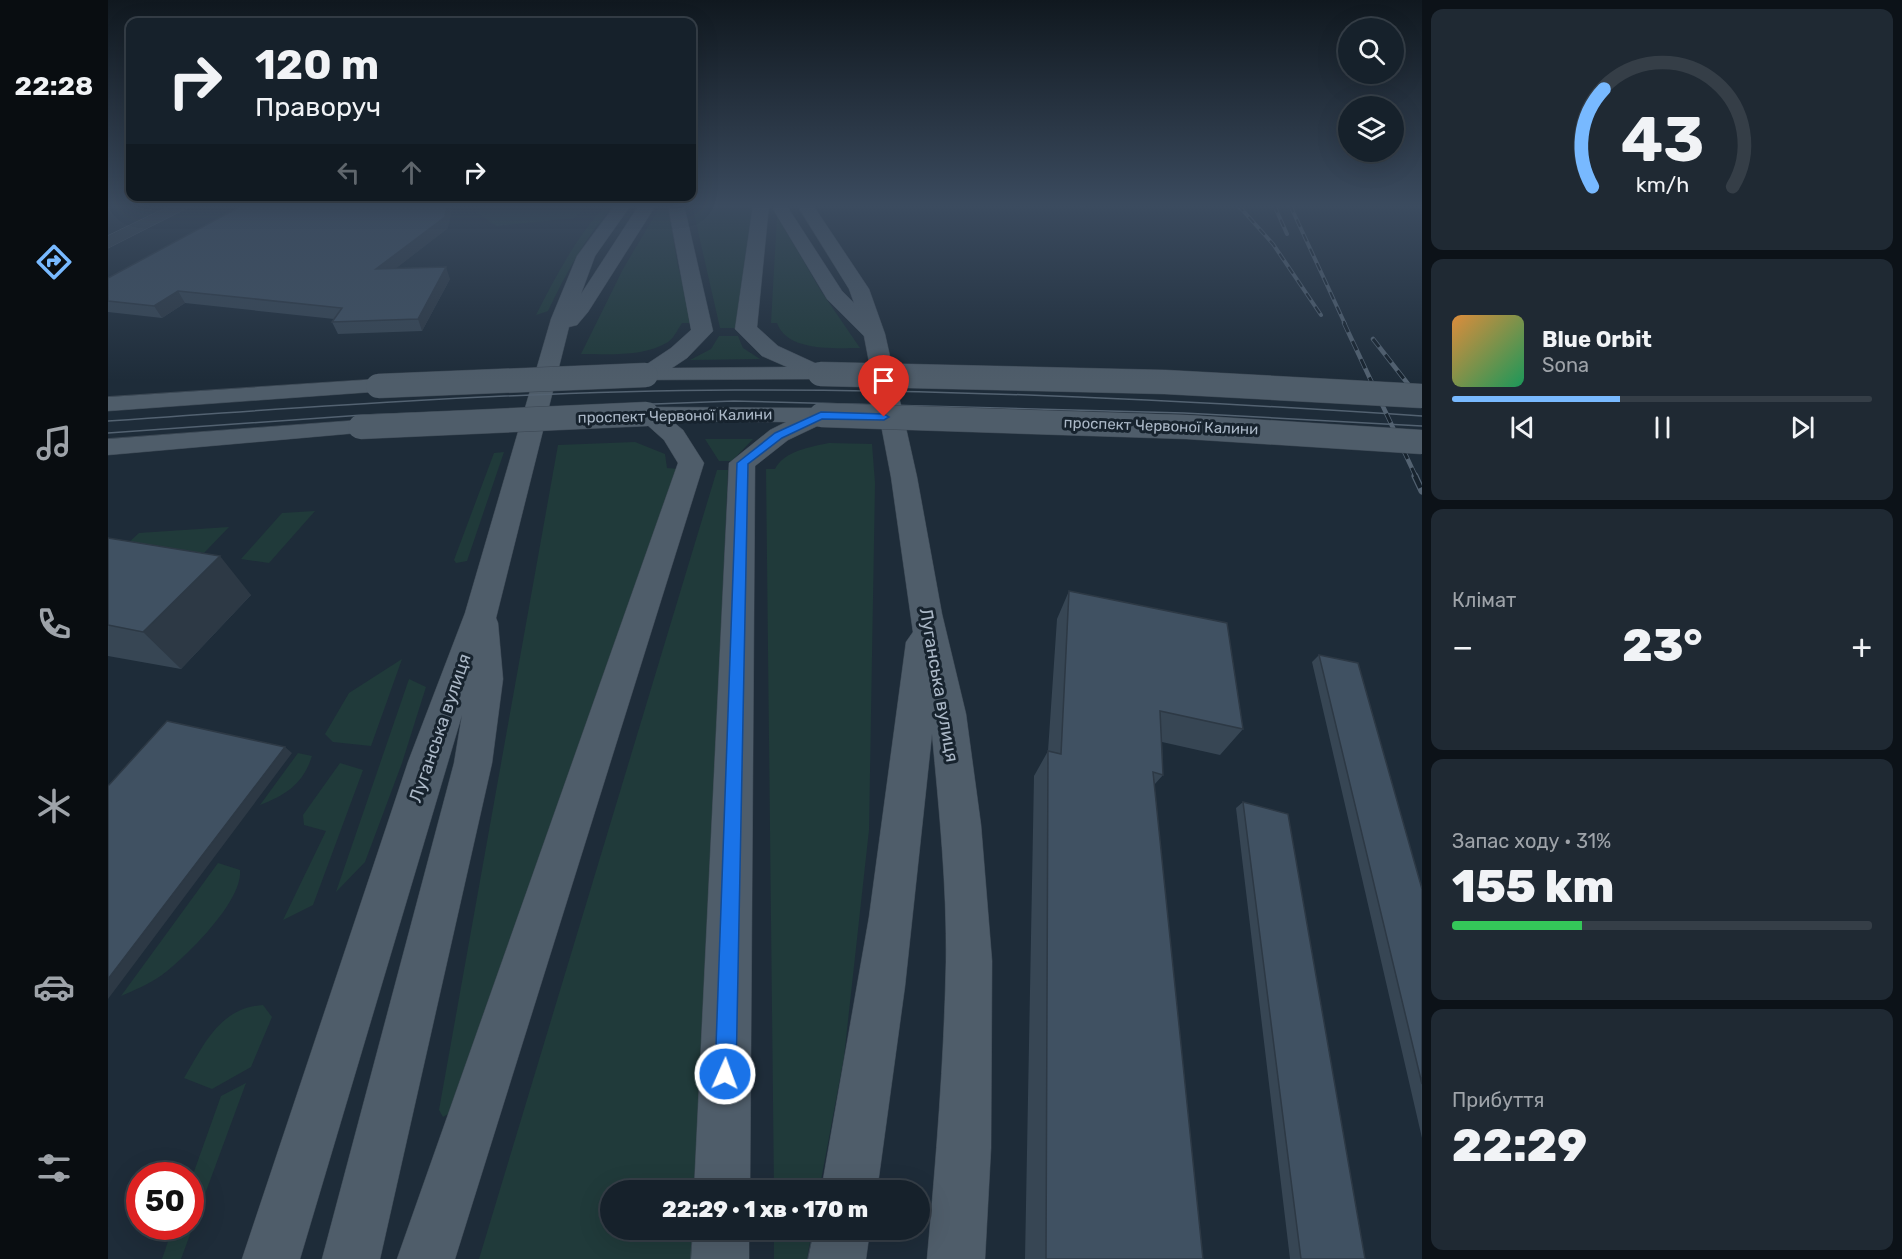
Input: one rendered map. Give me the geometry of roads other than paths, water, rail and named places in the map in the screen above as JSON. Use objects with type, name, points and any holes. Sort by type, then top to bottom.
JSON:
[{"type":"main road","name":"Луганська вулиця","points":[[271,1259],[412,807],[481,613],[556,336],[583,264]]},
{"type":"main road","points":[[556,336],[601,282],[611,264]]},
{"type":"main road","points":[[646,375],[679,353],[702,331],[688,264]]},
{"type":"main road","points":[[754,264],[746,329],[770,351],[820,374]]},
{"type":"main road","points":[[815,264],[834,295],[852,316],[874,334]]},
{"type":"main road","name":"Луганська вулиця","points":[[843,264],[859,289],[874,334],[904,477],[926,614],[948,714],[961,825],[969,961],[964,1148],[956,1259]]},
{"type":"main road","points":[[108,404],[378,386],[646,375],[820,374],[1165,382],[1422,396]]},
{"type":"main road","points":[[426,1259],[691,463],[674,435],[647,414]]},
{"type":"main road","name":"проспект Червоної Калини","points":[[108,447],[360,426],[647,414],[821,416],[1187,427],[1422,441]]},
{"type":"main road","points":[[722,1180],[742,463],[779,435],[821,416]]},
{"type":"main road","points":[[351,1259],[473,764],[486,679],[481,613]]},
{"type":"main road","points":[[851,1180],[867,1092],[905,815],[926,614]]},
{"type":"main road","points":[[720,1259],[721,1240]]},
{"type":"main road","points":[[837,1259],[840,1240]]},
{"type":"tram line","points":[[108,421],[500,396],[735,390],[1078,397],[1422,416]]},
{"type":"tram line","points":[[108,433],[363,415],[734,401],[1184,413],[1422,426]]},
{"type":"railway","points":[[1286,264],[1321,315]]},
{"type":"railway","points":[[1317,264],[1345,324]]},
{"type":"railway","points":[[1344,323],[1416,477]]},
{"type":"railway","points":[[1373,339],[1422,402]]},
{"type":"railway","points":[[1415,476],[1422,491]]}]
